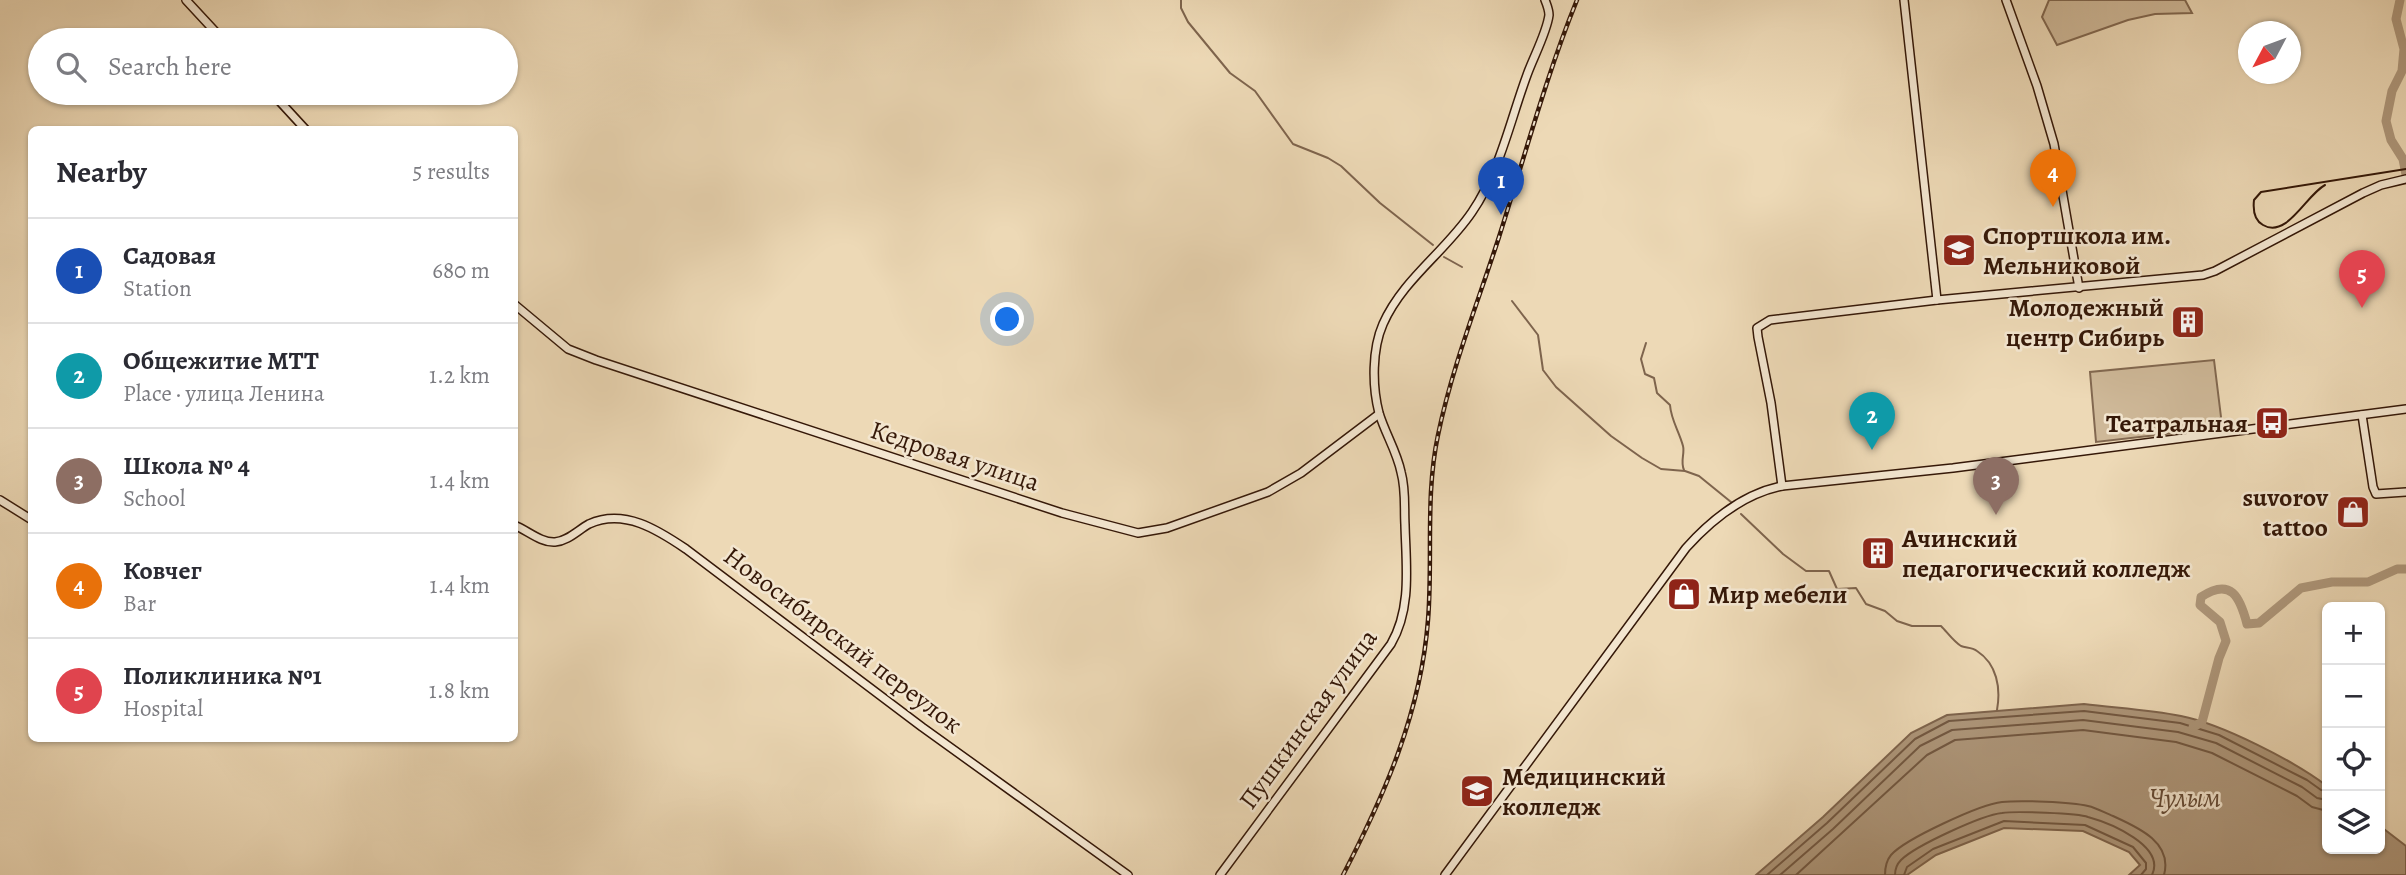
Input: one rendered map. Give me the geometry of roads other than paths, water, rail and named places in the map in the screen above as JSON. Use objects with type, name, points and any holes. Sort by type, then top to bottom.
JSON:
[{"type":"street","points":[[186,0],[212,28]]},
{"type":"street","points":[[1904,0],[1937,300]]},
{"type":"street","points":[[2006,0],[2037,86],[2055,148],[2079,288]]},
{"type":"street","name":"Пушкинская улица","points":[[1220,875],[1391,644],[1401,621],[1407,582],[1405,491],[1399,461],[1379,414],[1375,381],[1382,326],[1407,286],[1450,241],[1483,192],[1506,141],[1520,93],[1548,19],[1546,1]]},
{"type":"street","points":[[283,105],[302,126]]},
{"type":"street","points":[[1782,486],[1758,328],[1770,320],[1937,300],[2210,273],[2363,193],[2406,179]]},
{"type":"street","name":"Кедровая улица","points":[[518,307],[561,344],[583,356],[1062,513],[1138,533],[1167,528],[1268,492],[1301,473],[1379,414]]},
{"type":"street","points":[[1445,875],[1686,548],[1735,505],[1756,493],[1782,486],[1953,468],[2406,409]]},
{"type":"street","points":[[2362,415],[2376,494],[2406,492]]},
{"type":"street","points":[[0,500],[28,518]]},
{"type":"street","name":"Новосибирский переулок","points":[[518,527],[551,542],[564,540],[592,523],[604,520],[640,523],[662,534],[686,549],[922,727],[1128,875]]},
{"type":"water","name":"Чулым","points":[[2084,704],[2157,712],[2198,720],[2277,755],[2322,782],[2322,854],[2385,854],[2385,830],[2406,846],[2406,875],[2129,875],[2140,865],[2129,852],[2083,831],[2004,828],[1936,855],[1907,875],[1756,875],[1823,817],[1911,733],[1947,715]]},
{"type":"waterway","points":[[1181,0],[1181,8],[1188,22],[1230,73],[1255,91],[1293,144],[1341,166],[1380,203],[1433,245]]},
{"type":"waterway","points":[[2400,0],[2396,19],[2404,49],[2402,71],[2392,91],[2386,121],[2391,140],[2403,159],[2406,175]]},
{"type":"waterway","points":[[1444,257],[1462,267]]},
{"type":"waterway","points":[[1512,301],[1538,335],[1543,370],[1556,387],[1611,436],[1642,458],[1661,469],[1685,471],[1699,476],[1731,502]]},
{"type":"waterway","points":[[1646,343],[1641,359],[1645,374],[1654,378],[1657,393],[1670,405],[1683,446],[1684,470]]},
{"type":"waterway","points":[[1741,514],[1783,554],[1806,571],[1829,571],[1837,589],[1856,588],[1866,604],[1885,611],[1897,621],[1912,626],[1941,626],[1958,644],[1984,656],[1998,685],[1997,710]]},
{"type":"waterway","points":[[2193,727],[2202,722],[2226,641],[2220,622],[2200,605],[2201,597],[2211,591],[2227,590],[2237,598],[2247,624],[2259,623],[2301,588],[2332,582],[2368,582],[2397,569],[2406,569]]},
{"type":"tram line","points":[[2325,185],[2280,226],[2272,228],[2263,225],[2256,217],[2254,200],[2261,192],[2406,169]]},
{"type":"railway","points":[[1343,875],[1387,783],[1418,687],[1428,620],[1430,504],[1438,435],[1458,360],[1545,88],[1577,0]]},
{"type":"place","name":"Ковчег","points":[[2053,207]]},
{"type":"place","name":"Садовая","points":[[1501,215]]},
{"type":"place","name":"Спортшкола им. Мельниковой","points":[[1959,250]]},
{"type":"place","name":"Поликлиника №1","points":[[2362,308]]},
{"type":"place","name":"Молодежный центр Сибирь","points":[[2188,322]]},
{"type":"place","name":"Театральная","points":[[2272,423]]},
{"type":"place","name":"Общежитие МТТ","points":[[1872,450]]},
{"type":"place","name":"suvorov tattoo","points":[[2353,512]]},
{"type":"place","name":"Школа № 4","points":[[1996,515]]},
{"type":"place","name":"Ачинский педагогический колледж","points":[[1878,553]]},
{"type":"place","name":"Мир мебели","points":[[1684,594]]},
{"type":"place","name":"Медицинский колледж","points":[[1477,791]]}]
